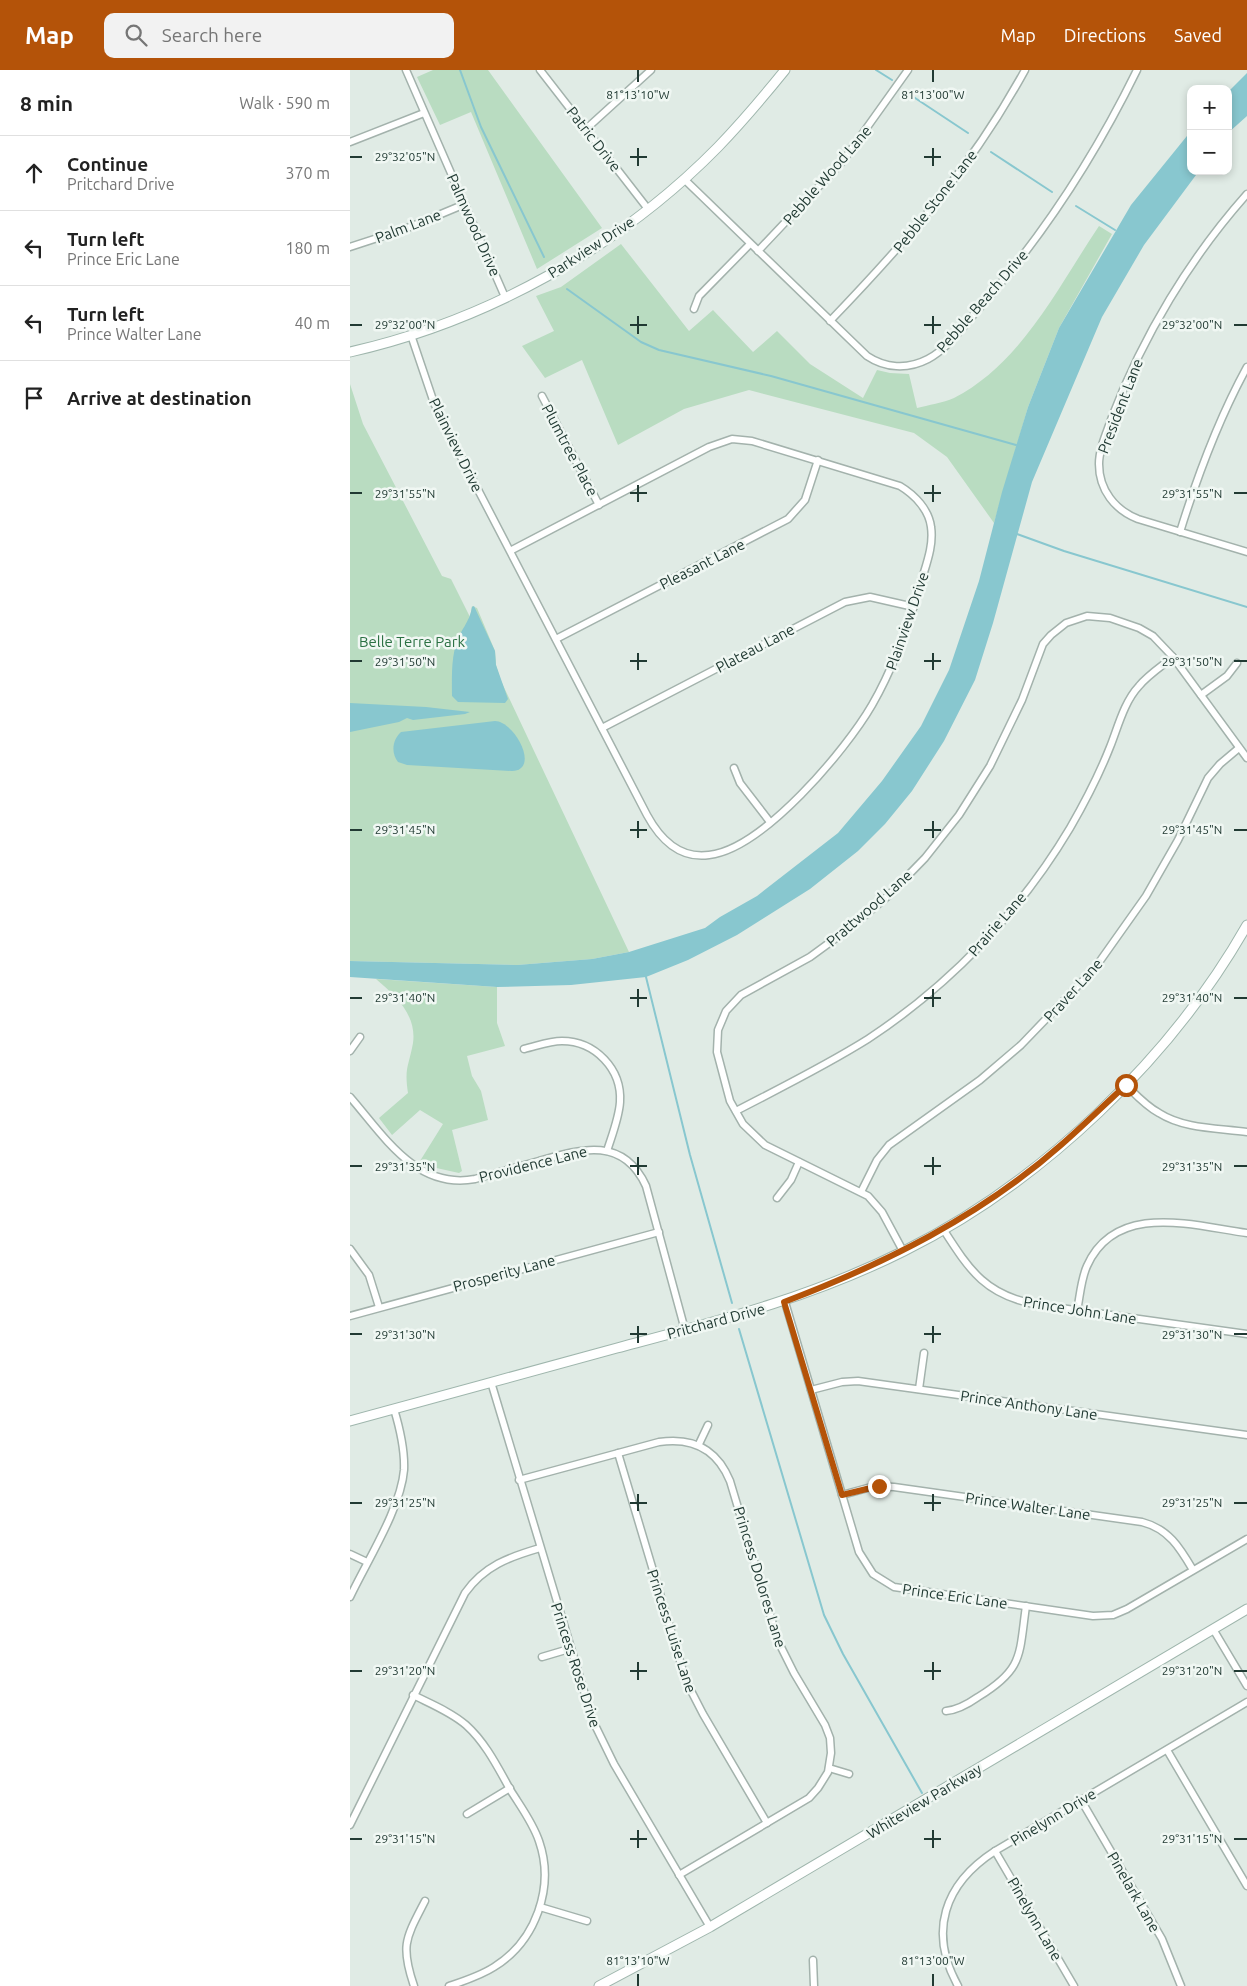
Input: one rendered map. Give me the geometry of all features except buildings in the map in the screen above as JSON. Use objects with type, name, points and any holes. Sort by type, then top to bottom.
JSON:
[{"type":"street","name":"Palmwood Drive","points":[[406,70],[505,297]]},
{"type":"street","name":"Patric Drive","points":[[540,70],[648,209]]},
{"type":"street","points":[[586,129],[651,70]]},
{"type":"street","name":"Parkview Drive","points":[[350,352],[411,335],[505,297],[559,268],[603,241],[648,209],[684,179],[724,141],[785,70]]},
{"type":"street","name":"Pebble Wood Lane","points":[[758,251],[843,161],[908,70]]},
{"type":"street","name":"Pebble Stone Lane","points":[[830,321],[892,256],[938,201],[979,145],[1025,70]]},
{"type":"street","name":"Pebble Beach Drive","points":[[684,179],[866,356],[883,364],[901,366],[914,364],[937,353],[986,301],[1040,234],[1101,139],[1137,70]]},
{"type":"street","points":[[350,142],[424,113]]},
{"type":"street","name":"President Lane","points":[[1247,194],[1204,248],[1169,302],[1127,382],[1100,454],[1099,470],[1109,497],[1119,508],[1138,519],[1247,552]]},
{"type":"street","name":"Palm Lane","points":[[350,247],[399,231],[464,204]]},
{"type":"street","points":[[694,309],[699,296],[750,244]]},
{"type":"street","name":"Plainview Drive","points":[[411,335],[434,403],[446,430],[653,826],[674,847],[696,855],[713,855],[738,844],[770,822],[818,778],[862,722],[895,660],[914,607],[932,540],[931,524],[924,509],[913,495],[900,486],[752,441],[728,440],[709,447],[510,551]]},
{"type":"street","points":[[1180,532],[1205,454],[1224,410],[1247,367]]},
{"type":"street","name":"Plumtree Place","points":[[542,396],[599,505]]},
{"type":"street","name":"Pleasant Lane","points":[[556,639],[788,519],[805,500],[818,460]]},
{"type":"street","name":"Plateau Lane","points":[[602,728],[845,602],[870,597],[914,607]]},
{"type":"street","name":"Prattwood Lane","points":[[903,1251],[878,1206],[861,1192],[765,1145],[748,1130],[728,1094],[716,1046],[719,1026],[726,1011],[741,995],[810,957],[838,937],[888,896],[925,858],[959,815],[990,766],[1022,700],[1038,655],[1051,635],[1075,619],[1087,616],[1110,618],[1139,628],[1153,636],[1173,657],[1247,758]]},
{"type":"street","name":"Prairie Lane","points":[[736,1111],[870,1037],[940,983],[984,942],[1037,877],[1070,828],[1099,772],[1134,691],[1147,677],[1173,657]]},
{"type":"street","points":[[1201,695],[1227,676],[1237,663]]},
{"type":"street","name":"Praver Lane","points":[[861,1192],[877,1160],[889,1146],[945,1107],[994,1069],[1059,1008],[1095,968],[1154,882],[1208,778],[1220,764],[1239,748]]},
{"type":"street","points":[[734,768],[740,783],[770,822]]},
{"type":"street","name":"Pritchard Drive","points":[[350,1421],[784,1302],[903,1251],[943,1229],[1004,1190],[1060,1146],[1126,1085],[1198,1001],[1247,925]]},
{"type":"street","points":[[350,1051],[360,1037]]},
{"type":"street","points":[[524,1049],[554,1042],[575,1042],[593,1050],[607,1062],[616,1078],[620,1100],[607,1151]]},
{"type":"street","points":[[1126,1085],[1154,1110],[1175,1121],[1247,1132]]},
{"type":"street","name":"Providence Lane","points":[[350,1097],[408,1162],[426,1174],[442,1179],[460,1181],[475,1178],[579,1150],[607,1151],[625,1159],[639,1173],[646,1186],[685,1330]]},
{"type":"street","points":[[777,1198],[791,1180],[799,1162]]},
{"type":"street","points":[[1078,1311],[1084,1273],[1089,1261],[1104,1242],[1125,1228],[1156,1222],[1247,1233]]},
{"type":"street","name":"Prince John Lane","points":[[943,1229],[968,1268],[994,1290],[1022,1302],[1247,1334]]},
{"type":"street","name":"Prosperity Lane","points":[[350,1316],[659,1232]]},
{"type":"street","points":[[350,1249],[369,1275],[379,1307]]},
{"type":"street","name":"Prince Eric Lane","points":[[784,1302],[861,1556],[870,1570],[883,1582],[909,1590],[1093,1616],[1113,1615],[1134,1606],[1247,1539]]},
{"type":"street","points":[[919,1389],[924,1353]]},
{"type":"street","name":"Prince Anthony Lane","points":[[811,1390],[852,1381],[1247,1435]]},
{"type":"street","name":"Princess Rose Drive","points":[[491,1382],[588,1710],[602,1742],[710,1927]]},
{"type":"street","points":[[350,1597],[393,1509],[402,1482],[403,1444],[394,1409]]},
{"type":"street","points":[[519,1480],[667,1441],[699,1444],[708,1425]]},
{"type":"street","name":"Princess Dolores Lane","points":[[680,1875],[812,1795],[824,1780],[829,1768],[831,1750],[829,1734],[778,1641],[730,1481],[720,1462],[699,1444]]},
{"type":"street","name":"Princess Luise Lane","points":[[618,1453],[686,1681],[703,1714],[767,1823]]},
{"type":"street","name":"Prince Walter Lane","points":[[842,1495],[871,1487],[888,1486],[1142,1522],[1153,1525],[1169,1535],[1193,1570]]},
{"type":"street","points":[[350,1826],[460,1599],[473,1582],[487,1569],[502,1560],[540,1548]]},
{"type":"street","points":[[350,1554],[367,1562]]},
{"type":"street","points":[[946,1711],[964,1706],[1000,1684],[1009,1674],[1019,1651],[1026,1606]]},
{"type":"street","name":"Whiteview Parkway","points":[[598,1986],[710,1927],[1247,1609]]},
{"type":"street","points":[[1214,1629],[1247,1686]]},
{"type":"street","points":[[542,1657],[569,1649]]},
{"type":"street","points":[[413,1695],[456,1718],[470,1728],[486,1748],[532,1826],[541,1846],[545,1875],[540,1907],[529,1933],[508,1958],[483,1973],[449,1986]]},
{"type":"street","name":"Pinelynn Drive","points":[[958,1986],[949,1968],[944,1951],[943,1928],[951,1896],[964,1876],[995,1851],[1247,1702]]},
{"type":"street","points":[[1166,1750],[1247,1886]]},
{"type":"street","points":[[829,1768],[849,1774]]},
{"type":"street","points":[[467,1814],[510,1788]]},
{"type":"street","name":"Pinelark Lane","points":[[1081,1800],[1162,1939],[1181,1986]]},
{"type":"street","name":"Pinelynn Lane","points":[[995,1851],[1074,1986]]},
{"type":"street","points":[[414,1986],[406,1961],[405,1944],[425,1901]]},
{"type":"street","points":[[540,1907],[587,1921]]},
{"type":"street","points":[[813,1960],[814,1986]]},
{"type":"green space","points":[[433,70],[488,70],[602,228],[537,269],[471,112],[440,125],[417,77]]},
{"type":"green space","points":[[1099,226],[1112,234],[1059,328],[1028,407],[994,523],[947,457],[914,433],[749,390],[684,409],[618,445],[582,360],[545,378],[522,346],[554,331],[536,296],[561,287],[621,244],[689,331],[713,310],[753,352],[777,331],[810,364],[863,398],[877,370],[909,374],[917,408],[954,398],[978,383],[1019,345],[1053,298]]},
{"type":"green space","name":"Belle Terre Park","points":[[350,384],[363,424],[442,576],[451,579],[470,617],[472,606],[477,608],[495,651],[496,665],[501,681],[629,952],[592,959],[517,965],[350,961]]},
{"type":"green space","points":[[376,979],[497,987],[497,1023],[505,1046],[467,1056],[472,1076],[481,1091],[488,1120],[452,1130],[462,1171],[459,1173],[432,1167],[420,1161],[443,1124],[420,1110],[392,1135],[379,1118],[408,1093],[407,1072],[413,1043],[413,1033],[412,1023],[403,1006]]},
{"type":"water","points":[[1247,73],[1247,116],[1232,129],[1232,88]]},
{"type":"water","points":[[1187,136],[1187,175],[1196,175],[1144,245],[1102,317],[1032,482],[993,623],[975,680],[944,741],[912,791],[885,824],[858,851],[810,889],[737,935],[688,960],[646,977],[571,985],[497,987],[350,977],[350,961],[517,965],[592,959],[629,952],[705,928],[720,917],[757,896],[838,833],[882,781],[921,726],[949,670],[979,581],[1002,492],[1028,407],[1059,328],[1131,205]]},
{"type":"water","points":[[474,606],[495,651],[496,665],[508,699],[505,703],[458,702],[452,696],[454,650]]},
{"type":"water","points":[[350,703],[426,707],[470,712],[413,720],[407,718],[399,722],[350,732]]},
{"type":"water","points":[[495,721],[502,723],[510,729],[522,746],[524,763],[520,769],[512,771],[407,765],[398,762],[394,755],[394,743],[401,732]]},
{"type":"waterway","points":[[460,70],[481,127],[544,257]]},
{"type":"waterway","points":[[876,70],[892,80]]},
{"type":"waterway","points":[[906,92],[968,133]]},
{"type":"waterway","points":[[991,152],[1052,192]]},
{"type":"waterway","points":[[1076,206],[1115,230]]},
{"type":"waterway","points":[[567,289],[641,342],[659,350],[771,376],[1016,445]]},
{"type":"waterway","points":[[1017,534],[1064,551],[1247,607]]},
{"type":"waterway","points":[[646,977],[690,1155],[732,1303]]},
{"type":"waterway","points":[[739,1329],[824,1615],[843,1654],[922,1793]]},
{"type":"route","points":[[879,1486],[842,1495],[784,1302],[889,1258],[933,1236],[1010,1185],[1060,1146],[1126,1085]]}]
